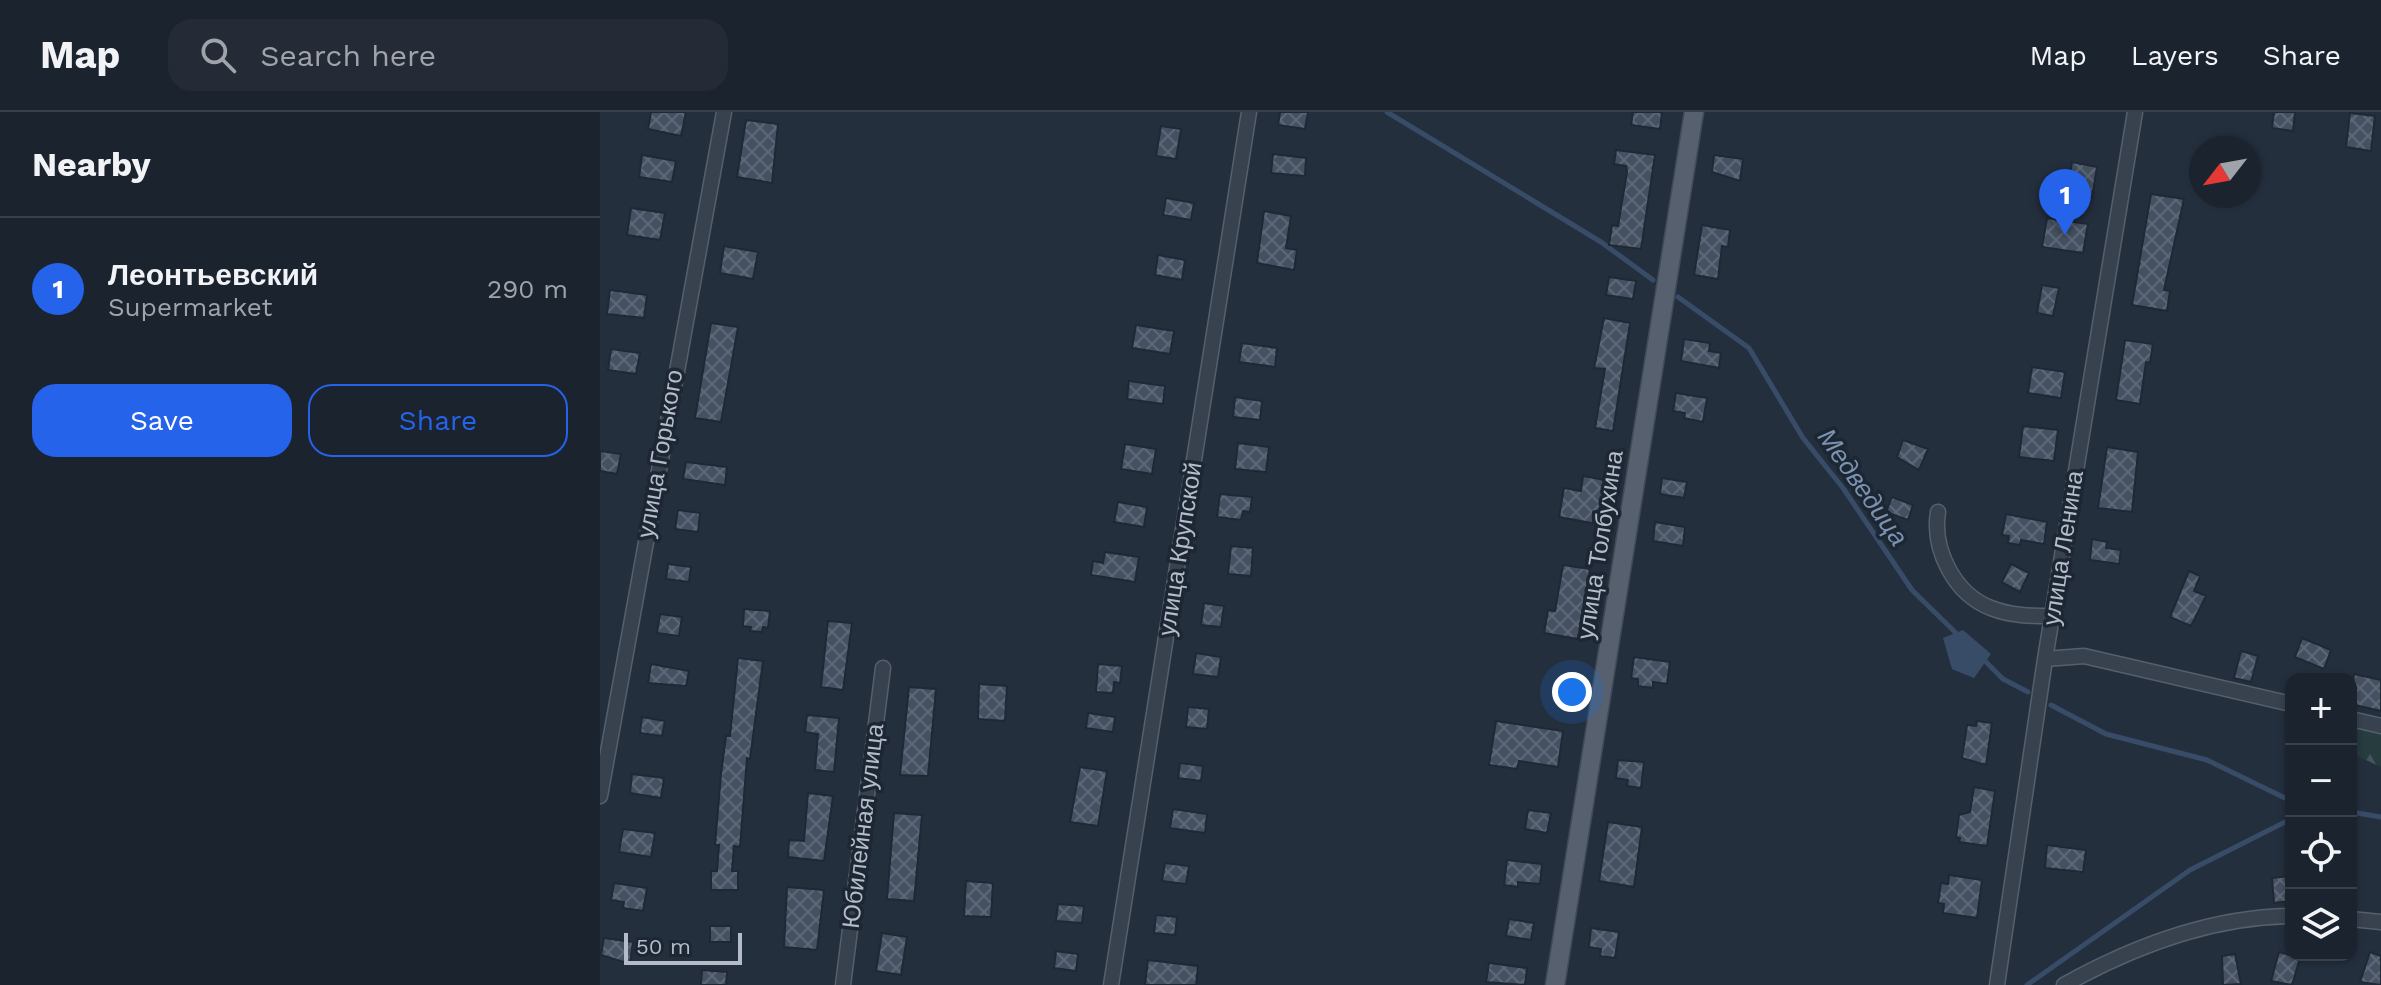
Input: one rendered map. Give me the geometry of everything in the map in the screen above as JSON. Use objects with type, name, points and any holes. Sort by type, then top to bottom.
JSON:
[{"type":"main road","name":"улица Толбухина","points":[[1555,985],[1694,112]]},
{"type":"street","name":"улица Горького","points":[[600,796],[724,112]]},
{"type":"street","name":"улица Крупской","points":[[1111,985],[1249,112]]},
{"type":"street","name":"улица Ленина","points":[[1997,985],[2045,659],[2135,112]]},
{"type":"street","points":[[1938,512],[1935,529],[1939,549],[1965,591],[1988,607],[2017,615],[2052,616]]},
{"type":"street","points":[[2045,659],[2084,656],[2285,703]]},
{"type":"street","name":"Юбилейная улица","points":[[843,985],[883,668]]},
{"type":"street","points":[[2357,720],[2381,726]]},
{"type":"street","points":[[2064,985],[2177,934],[2230,919],[2285,916]]},
{"type":"street","points":[[2357,920],[2381,922]]},
{"type":"green space","points":[[2357,724],[2381,730],[2381,767],[2357,756]]},
{"type":"water","points":[[1963,630],[1991,654],[1974,678],[1952,669],[1943,638]]},
{"type":"building","points":[[651,112],[686,112],[681,136],[648,129]]},
{"type":"building","points":[[1280,112],[1308,112],[1305,129],[1278,125]]},
{"type":"building","points":[[1633,112],[1662,112],[1660,129],[1631,125]]},
{"type":"building","points":[[2274,112],[2295,112],[2293,131],[2272,128]]},
{"type":"building","points":[[2350,113],[2375,116],[2371,151],[2346,147]]},
{"type":"building","points":[[746,120],[778,124],[772,183],[737,177]]},
{"type":"building","points":[[1161,126],[1181,129],[1176,159],[1156,156]]},
{"type":"building","points":[[1616,150],[1655,155],[1641,249],[1609,245],[1612,225],[1618,226],[1627,172],[1626,166],[1614,164]]},
{"type":"building","points":[[1273,154],[1306,158],[1305,176],[1271,173]]},
{"type":"building","points":[[642,155],[676,161],[672,182],[639,177]]},
{"type":"building","points":[[1714,155],[1743,159],[1740,181],[1712,172]]},
{"type":"building","points":[[2072,162],[2097,167],[2092,197],[2067,193]]},
{"type":"building","points":[[2151,194],[2184,199],[2164,290],[2170,291],[2167,311],[2132,305]]},
{"type":"building","points":[[1166,198],[1194,203],[1191,220],[1163,215]]},
{"type":"building","points":[[631,208],[665,213],[660,240],[627,235]]},
{"type":"building","points":[[1264,211],[1291,216],[1286,248],[1297,250],[1294,270],[1257,263]]},
{"type":"building","points":[[2047,218],[2088,224],[2083,253],[2042,247]]},
{"type":"building","points":[[1702,225],[1730,230],[1728,247],[1722,246],[1718,279],[1694,275]]},
{"type":"building","points":[[724,246],[758,252],[753,279],[720,273]]},
{"type":"building","points":[[1158,255],[1185,260],[1182,280],[1155,275]]},
{"type":"building","points":[[1609,277],[1636,281],[1633,299],[1606,295]]},
{"type":"building","points":[[2042,285],[2059,288],[2053,316],[2037,313]]},
{"type":"building","points":[[610,290],[647,295],[644,318],[607,314]]},
{"type":"building","points":[[1604,318],[1630,323],[1613,431],[1595,428],[1605,369],[1594,368]]},
{"type":"building","points":[[711,323],[738,327],[721,422],[695,418]]},
{"type":"building","points":[[1136,325],[1174,331],[1170,354],[1132,348]]},
{"type":"building","points":[[1684,339],[1710,343],[1709,351],[1721,353],[1719,368],[1681,361]]},
{"type":"building","points":[[2125,340],[2153,344],[2150,363],[2146,362],[2140,404],[2116,400]]},
{"type":"building","points":[[1242,343],[1277,348],[1275,367],[1239,362]]},
{"type":"building","points":[[611,349],[640,353],[636,374],[608,370]]},
{"type":"building","points":[[2032,367],[2065,372],[2061,398],[2028,393]]},
{"type":"building","points":[[1129,381],[1165,386],[1163,404],[1127,399]]},
{"type":"building","points":[[1676,393],[1707,398],[1703,422],[1684,418],[1685,413],[1673,411]]},
{"type":"building","points":[[1235,397],[1262,401],[1260,420],[1233,417]]},
{"type":"building","points":[[2023,426],[2058,430],[2054,461],[2019,457]]},
{"type":"building","points":[[1903,440],[1928,449],[1919,470],[1897,457]]},
{"type":"building","points":[[1238,443],[1269,447],[1266,472],[1235,469]]},
{"type":"building","points":[[1125,444],[1156,449],[1152,474],[1121,469]]},
{"type":"building","points":[[2107,447],[2138,452],[2132,512],[2098,508]]},
{"type":"building","points":[[600,451],[621,454],[617,474],[600,471]]},
{"type":"building","points":[[686,462],[727,467],[725,485],[683,479]]},
{"type":"building","points":[[1583,476],[1605,480],[1597,524],[1559,517],[1564,488],[1581,491]]},
{"type":"building","points":[[1662,478],[1687,482],[1684,498],[1660,494]]},
{"type":"building","points":[[1220,494],[1252,497],[1250,512],[1243,511],[1241,520],[1217,517]]},
{"type":"building","points":[[1892,497],[1913,505],[1908,520],[1886,512]]},
{"type":"building","points":[[1118,502],[1147,507],[1144,527],[1114,522]]},
{"type":"building","points":[[678,510],[700,513],[698,532],[675,529]]},
{"type":"building","points":[[2006,514],[2047,522],[2044,544],[2021,540],[2020,545],[2008,543],[2009,536],[2002,535]]},
{"type":"building","points":[[1655,522],[1685,527],[1683,546],[1653,541]]},
{"type":"building","points":[[2092,539],[2107,542],[2106,548],[2121,550],[2119,564],[2090,560]]},
{"type":"building","points":[[1231,546],[1253,548],[1251,576],[1228,574]]},
{"type":"building","points":[[1105,552],[1139,557],[1135,582],[1091,575],[1093,561],[1103,563]]},
{"type":"building","points":[[668,564],[691,567],[689,582],[666,579]]},
{"type":"building","points":[[2011,564],[2029,573],[2020,592],[2002,582]]},
{"type":"building","points":[[1563,565],[1590,569],[1578,639],[1544,633],[1548,610],[1555,611]]},
{"type":"building","points":[[2189,571],[2200,576],[2194,591],[2206,596],[2191,626],[2170,617]]},
{"type":"building","points":[[1204,603],[1224,606],[1221,627],[1201,625]]},
{"type":"building","points":[[744,609],[770,611],[768,628],[763,627],[762,632],[750,631],[751,627],[743,626]]},
{"type":"building","points":[[660,614],[682,617],[679,636],[657,633]]},
{"type":"building","points":[[828,621],[852,623],[843,690],[821,687]]},
{"type":"building","points":[[2302,638],[2331,650],[2324,669],[2295,657]]},
{"type":"building","points":[[2241,651],[2258,656],[2251,682],[2234,678]]},
{"type":"building","points":[[1196,653],[1221,657],[1218,677],[1193,674]]},
{"type":"building","points":[[1634,657],[1670,662],[1667,684],[1653,682],[1653,688],[1638,686],[1638,679],[1631,678]]},
{"type":"building","points":[[738,658],[763,661],[750,759],[747,758],[740,847],[734,846],[732,871],[738,871],[738,890],[711,890],[711,871],[717,871],[719,845],[715,845],[721,774],[726,736],[730,736]]},
{"type":"building","points":[[651,664],[689,671],[686,686],[648,683]]},
{"type":"building","points":[[1098,664],[1122,666],[1120,683],[1114,682],[1113,693],[1096,692]]},
{"type":"building","points":[[2357,675],[2381,680],[2381,711],[2357,705]]},
{"type":"building","points":[[979,684],[1007,686],[1005,721],[978,719]]},
{"type":"building","points":[[909,687],[936,689],[928,776],[900,775]]},
{"type":"building","points":[[1188,707],[1209,709],[1207,729],[1186,727]]},
{"type":"building","points":[[1088,713],[1115,717],[1113,732],[1086,728]]},
{"type":"building","points":[[807,715],[839,718],[834,772],[815,770],[818,734],[805,732]]},
{"type":"building","points":[[642,717],[665,721],[662,736],[640,733]]},
{"type":"building","points":[[1496,721],[1563,731],[1558,767],[1519,761],[1517,769],[1489,765]]},
{"type":"building","points":[[1977,721],[1992,723],[1986,765],[1962,758],[1967,725],[1976,726]]},
{"type":"building","points":[[1618,760],[1644,762],[1641,788],[1627,786],[1628,780],[1616,778]]},
{"type":"building","points":[[1180,763],[1203,766],[1201,781],[1178,778]]},
{"type":"building","points":[[1080,767],[1107,771],[1098,826],[1070,822]]},
{"type":"building","points":[[632,774],[664,778],[661,798],[630,793]]},
{"type":"building","points":[[1974,787],[1995,791],[1987,846],[1959,842],[1960,838],[1956,837],[1959,815],[1970,812]]},
{"type":"building","points":[[808,793],[833,796],[824,861],[788,857],[789,840],[804,841]]},
{"type":"building","points":[[1173,809],[1207,814],[1205,833],[1170,828]]},
{"type":"building","points":[[1528,810],[1551,813],[1547,833],[1525,829]]},
{"type":"building","points":[[894,813],[922,815],[914,901],[887,899]]},
{"type":"building","points":[[1608,822],[1642,827],[1634,887],[1599,881]]},
{"type":"building","points":[[623,829],[655,833],[651,857],[619,852]]},
{"type":"building","points":[[2047,845],[2086,850],[2083,872],[2045,868]]},
{"type":"building","points":[[1507,860],[1542,864],[1540,884],[1518,882],[1518,887],[1504,885]]},
{"type":"building","points":[[1165,863],[1189,866],[1186,884],[1162,881]]},
{"type":"building","points":[[1949,875],[1982,880],[1977,918],[1943,913],[1944,904],[1938,903],[1941,883],[1948,884]]},
{"type":"building","points":[[2285,877],[2285,902],[2274,903],[2272,878]]},
{"type":"building","points":[[966,881],[993,883],[991,917],[964,916]]},
{"type":"building","points":[[614,883],[647,888],[643,911],[623,908],[624,902],[611,900]]},
{"type":"building","points":[[787,887],[824,890],[817,950],[784,947]]},
{"type":"building","points":[[1058,904],[1084,906],[1082,923],[1056,921]]},
{"type":"building","points":[[1156,915],[1177,917],[1175,935],[1154,933]]},
{"type":"building","points":[[1509,919],[1534,923],[1531,940],[1506,936]]},
{"type":"building","points":[[710,926],[731,926],[731,942],[710,942]]},
{"type":"building","points":[[1591,928],[1619,932],[1615,958],[1600,956],[1601,949],[1589,947]]},
{"type":"building","points":[[882,933],[907,937],[901,975],[876,971]]},
{"type":"building","points":[[604,938],[633,942],[630,964],[601,955]]},
{"type":"building","points":[[1056,951],[1078,954],[1076,971],[1054,968]]},
{"type":"building","points":[[2279,952],[2285,954],[2285,961],[2299,961],[2292,985],[2271,981]]},
{"type":"building","points":[[2370,952],[2381,956],[2381,985],[2360,982]]},
{"type":"building","points":[[2235,954],[2241,984],[2223,985],[2222,956]]},
{"type":"building","points":[[1148,960],[1198,966],[1196,985],[1145,985]]},
{"type":"building","points":[[1489,963],[1527,968],[1525,985],[1486,982]]},
{"type":"building","points":[[702,970],[727,972],[726,985],[701,985]]},
{"type":"waterway","name":"Медведица","points":[[1387,112],[1601,242],[1653,280]]},
{"type":"waterway","name":"Медведица","points":[[1678,297],[1749,348],[1803,438],[1843,488],[1912,590],[1960,637]]},
{"type":"waterway","name":"Медведица","points":[[1982,658],[2003,679],[2028,692]]},
{"type":"waterway","name":"Медведица","points":[[2051,705],[2106,734],[2207,760],[2285,798]]},
{"type":"waterway","name":"Медведица","points":[[2357,813],[2381,817]]},
{"type":"waterway","points":[[2027,985],[2190,870],[2285,822]]},
{"type":"place","name":"Леонтьевский","points":[[2065,235]]}]
